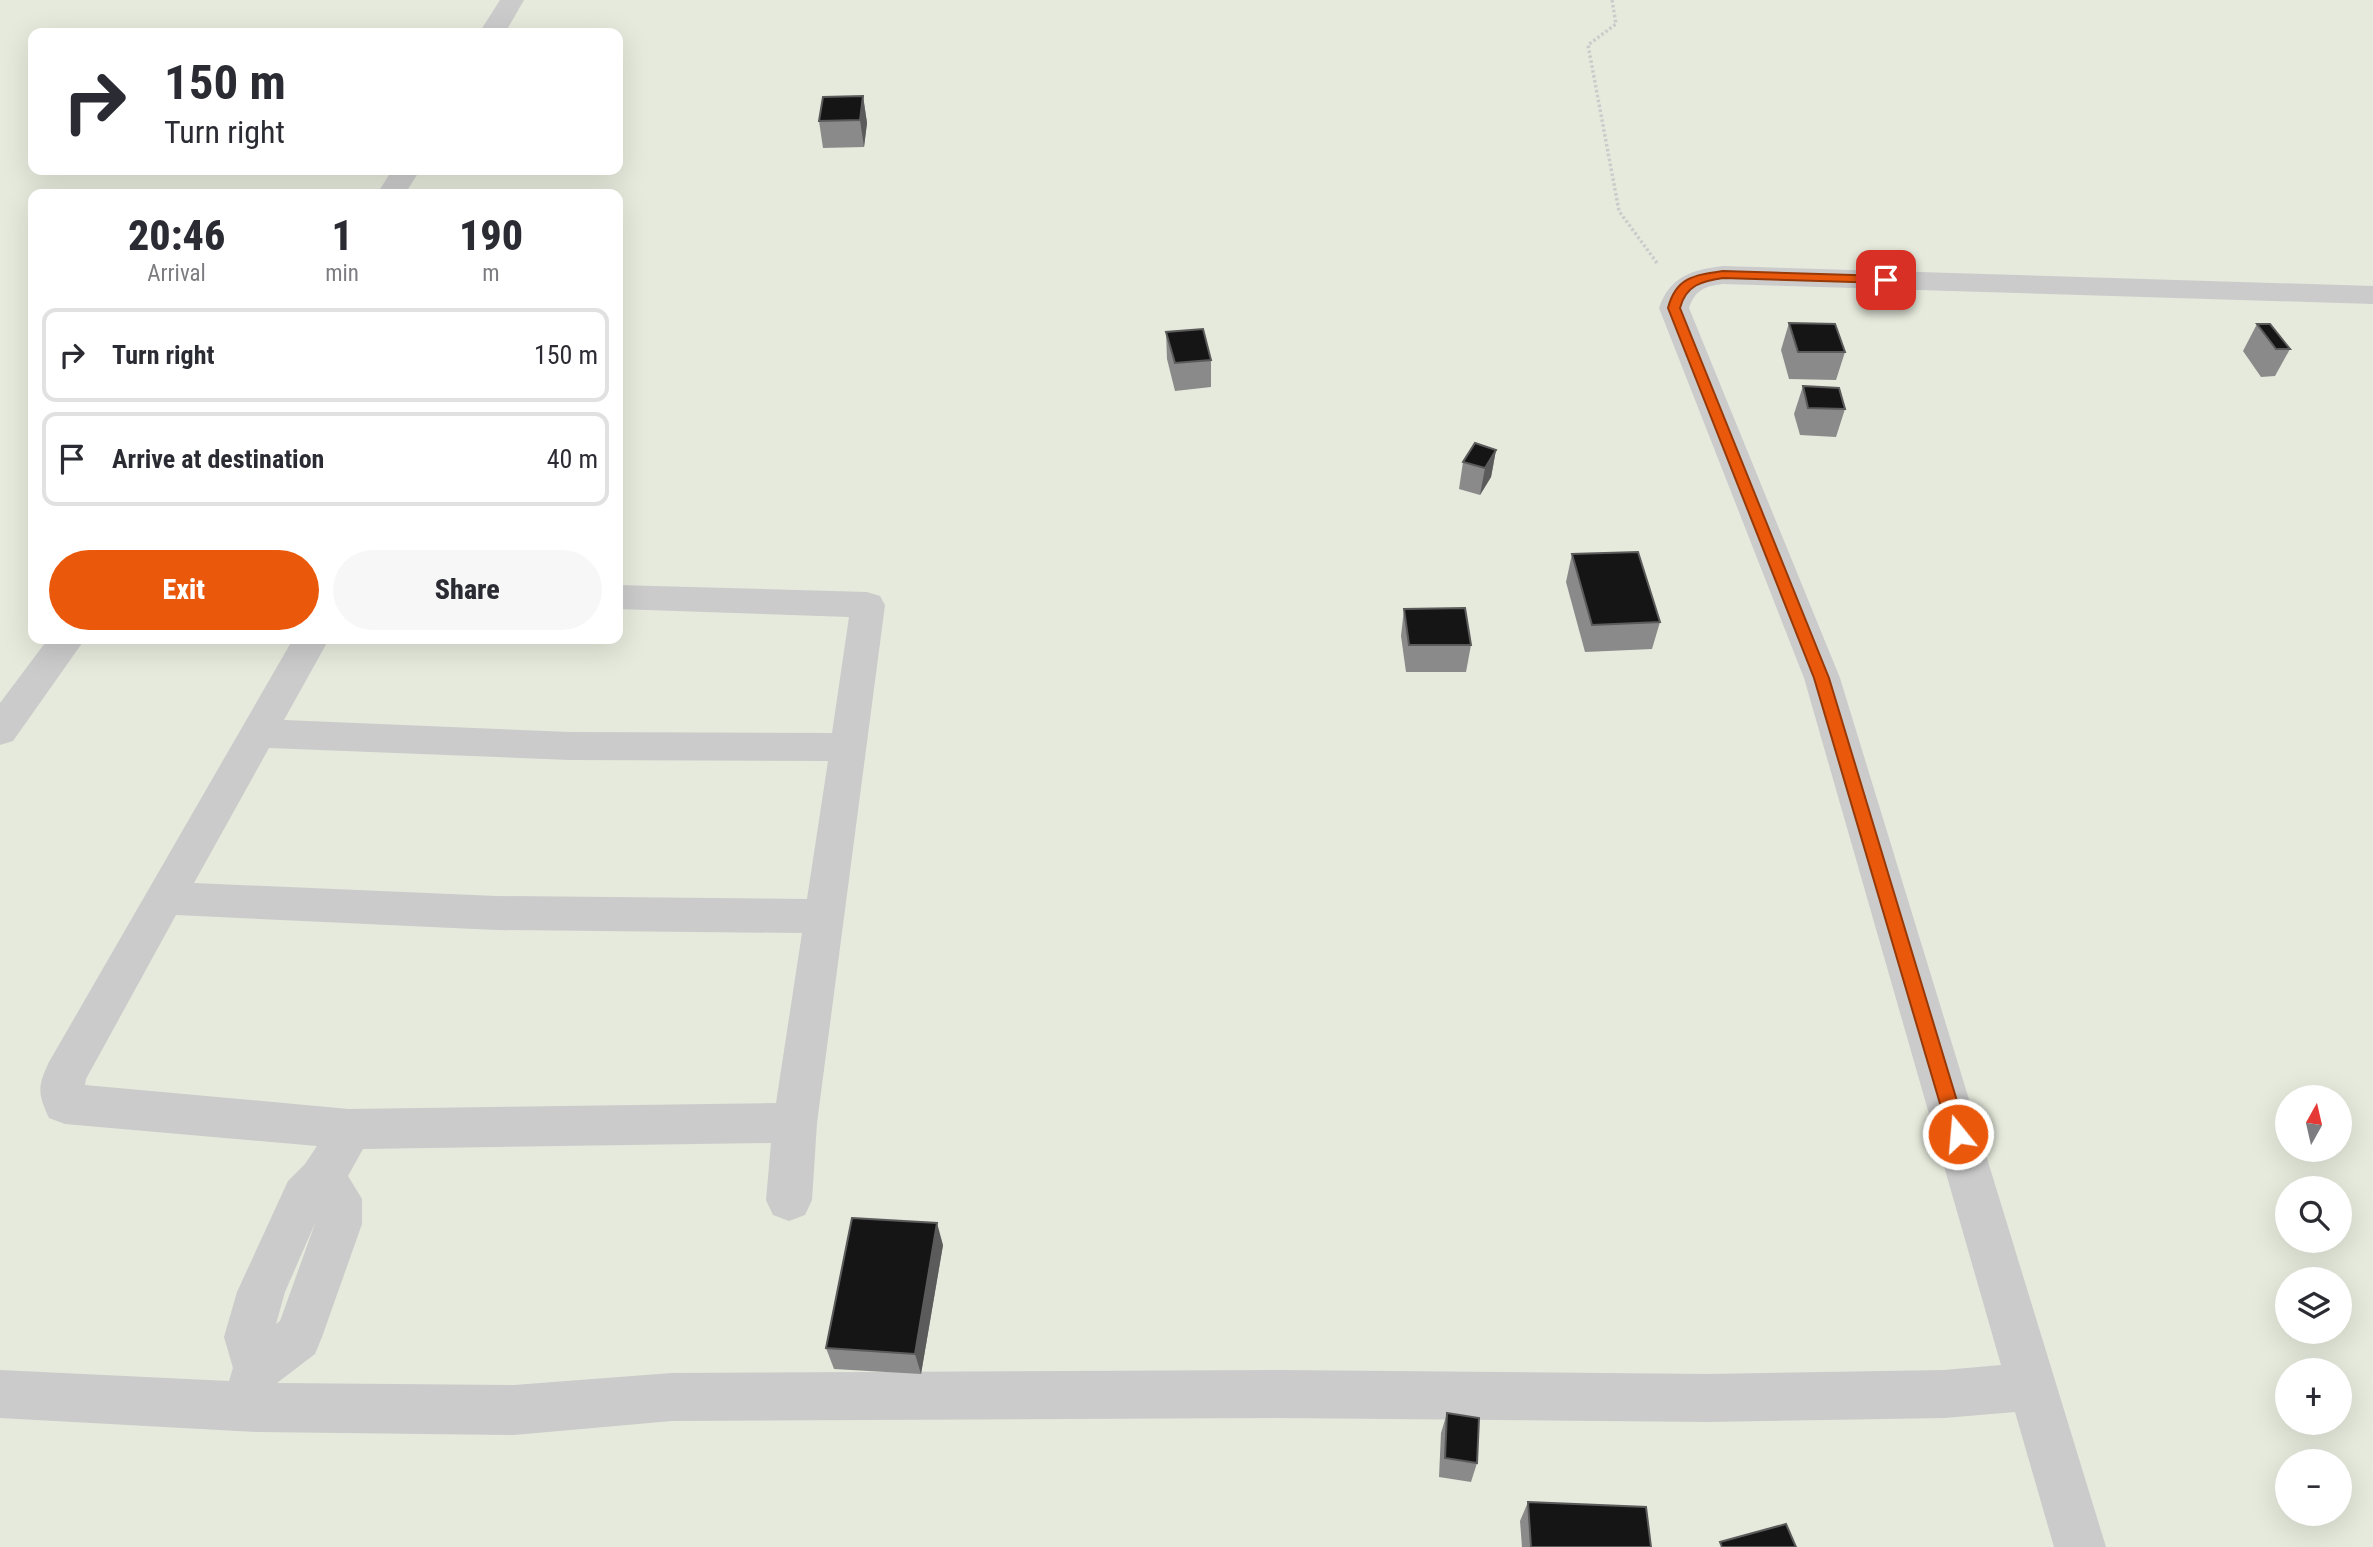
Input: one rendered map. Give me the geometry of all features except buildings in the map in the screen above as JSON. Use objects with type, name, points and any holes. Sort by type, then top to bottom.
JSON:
[{"type":"street","points":[[495,28],[512,0]]},
{"type":"street","points":[[2080,1547],[1822,678],[1674,308],[1678,293],[1696,279],[1723,275],[2373,295]]},
{"type":"street","points":[[623,597],[867,605],[795,1122],[789,1200]]},
{"type":"street","points":[[0,731],[63,644]]},
{"type":"street","points":[[308,644],[64,1076],[61,1095],[65,1104],[349,1129],[795,1122]]},
{"type":"street","points":[[258,733],[570,746],[849,747]]},
{"type":"street","points":[[166,898],[496,913],[825,916]]},
{"type":"street","points":[[251,1387],[298,1337],[339,1224],[339,1199],[321,1179],[349,1129]]},
{"type":"street","points":[[0,1394],[251,1387],[514,1410],[672,1397],[1281,1394],[1708,1398],[1944,1394],[2034,1387]]},
{"type":"path","points":[[1612,0],[1616,24],[1588,45],[1619,211],[1678,293]]},
{"type":"shaded area","points":[[0,0],[2373,0],[2373,1547],[0,1547]]},
{"type":"route","points":[[1886,280],[1723,275],[1696,279],[1678,293],[1674,308],[1822,678],[1958,1134]]}]
